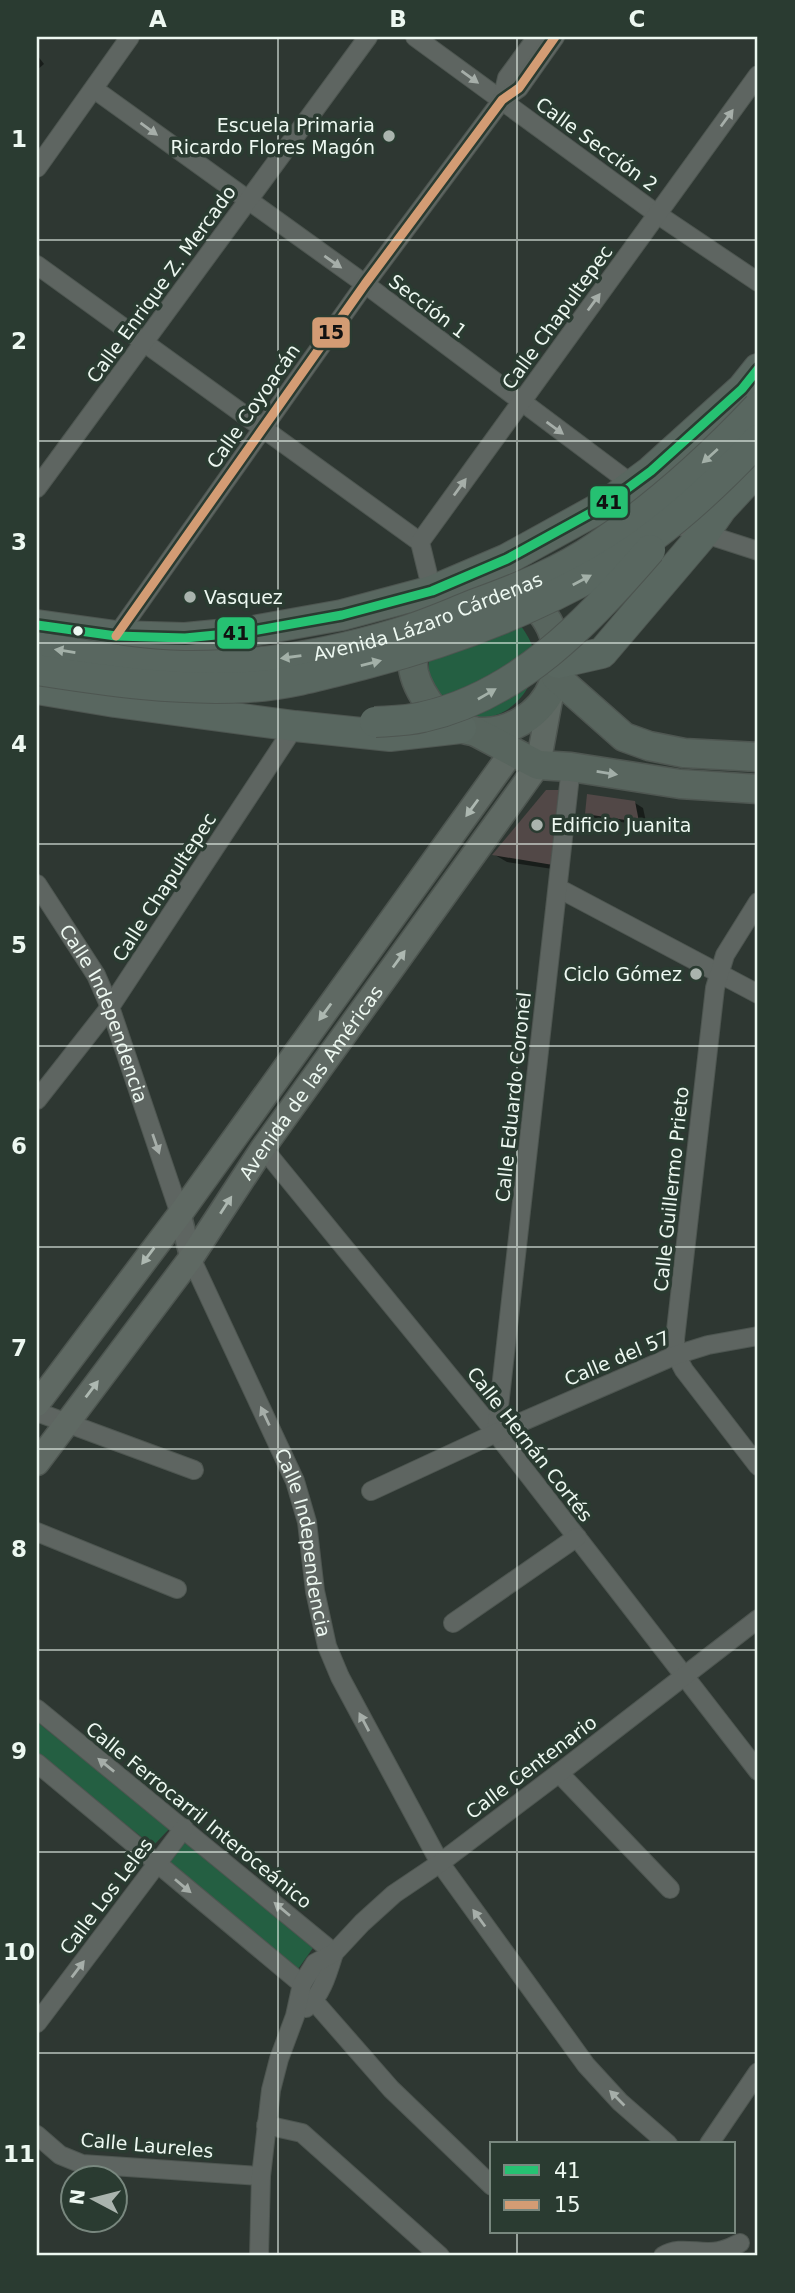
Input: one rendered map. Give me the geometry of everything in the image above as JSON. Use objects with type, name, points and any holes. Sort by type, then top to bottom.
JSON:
[{"type":"highway","points":[[37,625],[116,636],[185,638],[247,632],[342,615],[432,591],[507,559],[605,505],[642,478],[742,389],[758,369]]},
{"type":"highway","name":"Avenida Lázaro Cárdenas","points":[[37,647],[183,666],[250,663],[322,653],[400,633],[526,585],[596,548],[658,502],[718,450],[758,407]]},
{"type":"highway","name":"Avenida Lázaro Cárdenas","points":[[37,670],[106,681],[181,688],[251,687],[328,674],[407,653],[531,607],[606,568],[678,516],[735,465],[758,440]]},
{"type":"highway","points":[[555,676],[602,653],[758,469]]},
{"type":"highway","points":[[642,478],[678,506],[699,512],[713,521]]},
{"type":"highway","points":[[605,505],[628,520],[642,537],[653,558],[656,590]]},
{"type":"highway","points":[[115,702],[186,701],[374,722],[422,718],[476,700],[522,674],[554,648],[617,588],[678,516]]},
{"type":"highway","points":[[37,689],[295,726],[390,736],[468,730]]},
{"type":"main road","points":[[468,730],[498,731],[520,723],[539,709],[555,676],[556,640],[546,618],[531,602],[511,590],[456,585],[432,591],[418,630],[412,660],[419,689],[436,713],[468,730],[538,765],[571,767],[680,784],[758,789]]},
{"type":"main road","points":[[555,676],[624,737],[649,746],[684,753],[758,757]]},
{"type":"main road","name":"Avenida de las Américas","points":[[37,1463],[191,1258],[263,1148],[538,765],[555,676]]},
{"type":"main road","name":"Avenida de las Américas","points":[[37,1404],[180,1214],[512,752]]},
{"type":"street","points":[[37,168],[130,37]]},
{"type":"street","name":"Calle Enrique Z. Mercado","points":[[37,488],[369,37]]},
{"type":"street","name":"Calle Sección 2","points":[[415,37],[657,214],[758,282]]},
{"type":"street","name":"Calle Coyoacán","points":[[502,100],[507,78],[537,37]]},
{"type":"street","name":"Calle Coyoacán","points":[[116,636],[365,284],[502,100],[519,88],[555,37]]},
{"type":"street","name":"Calle Chapultepec","points":[[420,542],[758,75]]},
{"type":"street","name":"Sección 1","points":[[93,89],[365,284],[522,403],[642,478]]},
{"type":"street","points":[[37,265],[420,542],[432,591]]},
{"type":"street","points":[[605,505],[713,521],[758,551]]},
{"type":"street","name":"Calle Chapultepec","points":[[37,1100],[110,1007],[295,726]]},
{"type":"street","name":"Calle Eduardo Coronel","points":[[496,1433],[571,767]]},
{"type":"street","name":"Calle Independencia","points":[[37,884],[96,975],[110,1007],[180,1214],[191,1258],[295,1481],[307,1522],[315,1591],[327,1646],[340,1677],[440,1863],[586,2065],[620,2102],[666,2142]]},
{"type":"street","points":[[558,888],[758,994]]},
{"type":"street","name":"Calle Guillermo Prieto","points":[[676,1354],[675,1339],[715,988],[725,955],[758,902]]},
{"type":"street","name":"Calle Hernán Cortés","points":[[263,1148],[496,1433],[758,1771]]},
{"type":"street","name":"Calle del 57","points":[[371,1491],[676,1354],[758,1336]]},
{"type":"street","points":[[676,1354],[684,1370],[758,1466]]},
{"type":"street","points":[[37,1412],[194,1470]]},
{"type":"street","points":[[37,1532],[177,1589]]},
{"type":"street","points":[[453,1623],[577,1537]]},
{"type":"street","name":"Calle Centenario","points":[[259,2256],[261,2176],[266,2125],[279,2059],[295,2016],[302,1984],[315,1964],[334,1953],[394,1894],[440,1863],[758,1619]]},
{"type":"street","name":"Calle Ferrocarril Interoceánico","points":[[37,1709],[334,1953]]},
{"type":"street","points":[[37,1763],[302,1984]]},
{"type":"street","points":[[559,1773],[670,1889]]},
{"type":"street","name":"Calle Los Leles","points":[[37,2024],[184,1828]]},
{"type":"street","name":"Calle Centenario","points":[[295,2016],[314,2001],[327,1976],[334,1953]]},
{"type":"street","points":[[314,2001],[391,2090],[490,2184]]},
{"type":"street","points":[[710,2142],[758,2073]]},
{"type":"street","points":[[266,2125],[302,2133],[440,2256]]},
{"type":"street","name":"Calle Laureles","points":[[37,2135],[60,2155],[82,2164],[261,2176]]},
{"type":"street","points":[[663,2256],[685,2250],[718,2252],[740,2244]]},
{"type":"green space","points":[[521,626],[535,655],[534,672],[523,696],[514,705],[491,717],[479,717],[462,712],[438,693],[429,672],[431,645]]},
{"type":"green space","points":[[37,1722],[170,1828],[153,1846],[37,1754]]},
{"type":"green space","points":[[184,1840],[313,1948],[298,1969],[165,1864]]},
{"type":"building","name":"Edificio Juanita","points":[[546,790],[561,790],[553,865],[492,855]]},
{"type":"building","points":[[587,794],[635,801],[639,822],[585,814]]},
{"type":"transit line","name":"15","points":[[116,636],[365,284],[502,100],[519,88],[555,37]]},
{"type":"transit line","name":"41","points":[[37,625],[116,636],[185,638],[247,632],[342,615],[432,591],[507,559],[605,505],[651,471],[742,389],[758,369]]},
{"type":"place","name":"Escuela Primaria Ricardo Flores Magón","points":[[389,136]]},
{"type":"place","name":"Vasquez","points":[[190,597]]},
{"type":"place","name":"Edificio Juanita","points":[[537,825]]},
{"type":"place","name":"Ciclo Gómez","points":[[696,974]]}]
